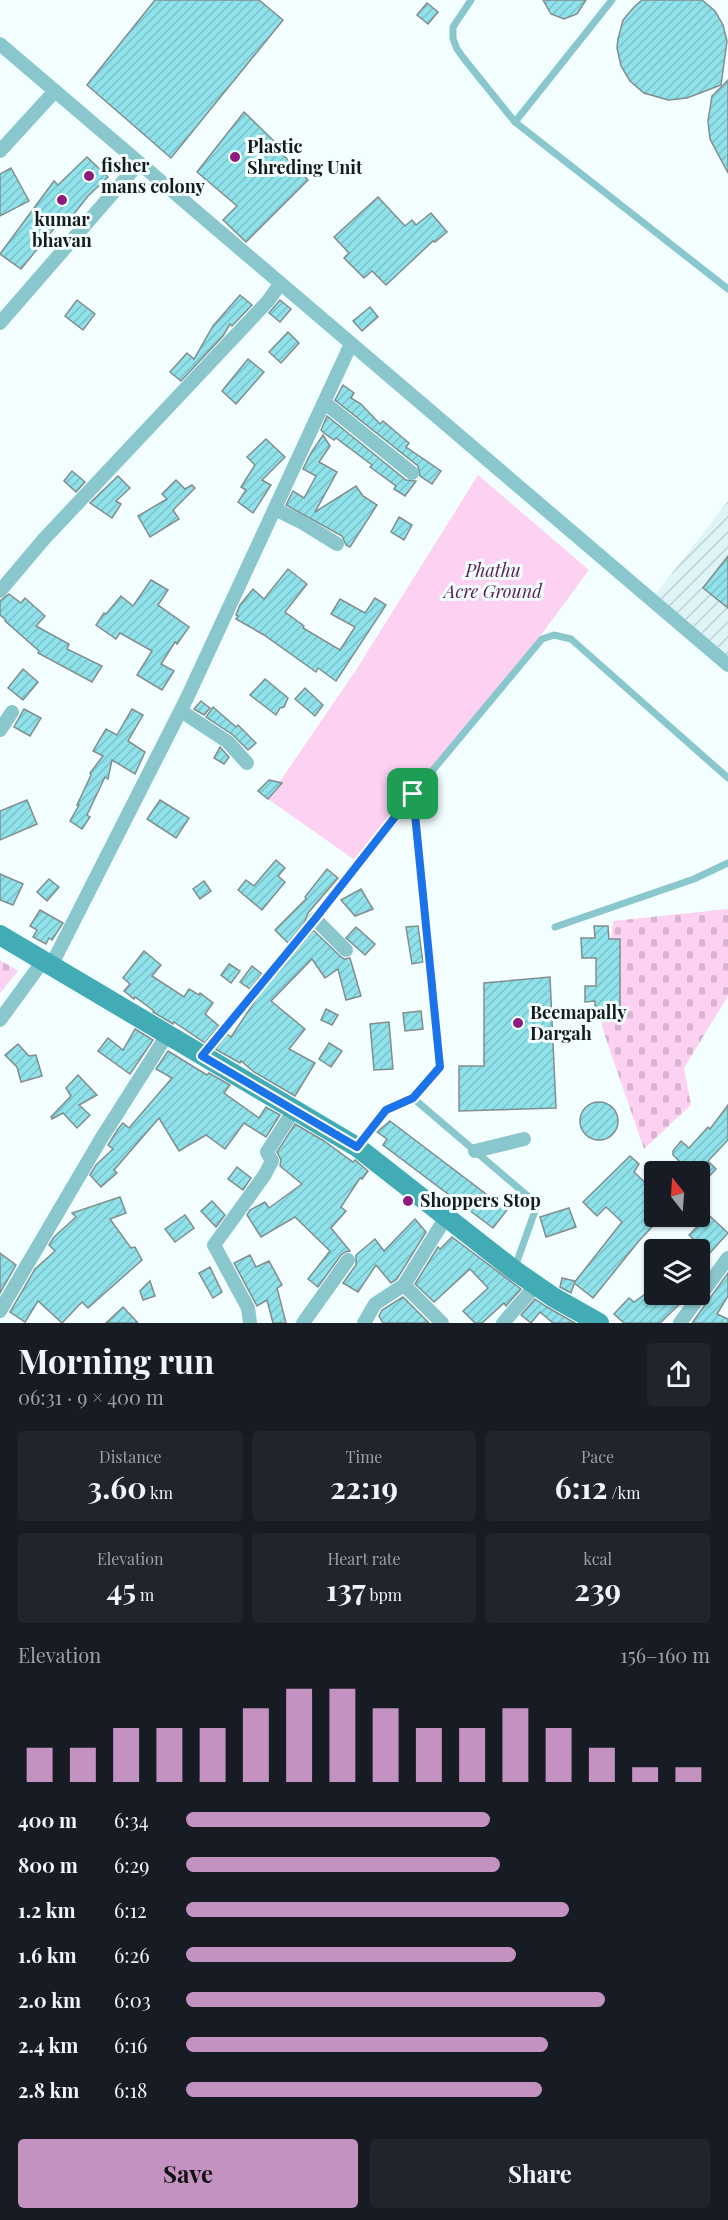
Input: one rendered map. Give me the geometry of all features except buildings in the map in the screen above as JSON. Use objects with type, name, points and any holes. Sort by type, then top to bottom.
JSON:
[{"type":"main road","points":[[0,935],[113,1000],[167,1035],[357,1147],[514,1270],[599,1323]]},
{"type":"street","points":[[3,52],[55,92],[139,163],[728,666]]},
{"type":"street","points":[[0,151],[55,92]]},
{"type":"street","points":[[0,323],[139,163]]},
{"type":"street","points":[[0,591],[44,539],[268,301],[280,284]]},
{"type":"street","points":[[0,1020],[48,963],[181,711],[351,344]]},
{"type":"street","points":[[325,404],[412,473]]},
{"type":"street","points":[[275,509],[303,522],[337,544]]},
{"type":"street","points":[[181,711],[228,742],[247,763]]},
{"type":"street","points":[[0,730],[12,712]]},
{"type":"street","points":[[315,919],[346,950]]},
{"type":"street","points":[[0,1311],[101,1139],[167,1035]]},
{"type":"street","points":[[250,1323],[248,1308],[214,1245],[264,1176],[272,1161],[267,1152],[294,1110]]},
{"type":"street","points":[[475,1151],[524,1139]]},
{"type":"street","points":[[367,1322],[375,1304],[404,1286],[446,1217]]},
{"type":"street","points":[[680,1323],[728,1258]]},
{"type":"street","points":[[303,1323],[348,1260]]},
{"type":"street","points":[[503,1323],[536,1285]]},
{"type":"street","points":[[404,1286],[442,1323]]},
{"type":"street","points":[[0,1319],[6,1323]]},
{"type":"lane","points":[[471,0],[453,27],[453,39],[465,60],[515,122],[728,289]]},
{"type":"lane","points":[[515,122],[612,0]]},
{"type":"lane","points":[[202,1056],[315,919],[413,794],[542,639],[554,635],[571,639],[728,778]]},
{"type":"lane","points":[[357,1147],[386,1110],[413,1098],[440,1067],[413,794]]},
{"type":"lane","points":[[555,927],[694,879],[728,863]]},
{"type":"lane","points":[[413,1098],[522,1190],[536,1208],[514,1270]]},
{"type":"shaded area","points":[[728,501],[728,658],[655,595]]},
{"type":"green space","name":"Phathu Acre Ground","points":[[478,475],[589,570],[498,693],[356,861],[268,799],[356,670]]},
{"type":"green space","points":[[728,909],[728,996],[684,1068],[691,1105],[644,1149],[602,1027],[613,921]]},
{"type":"green space","points":[[0,960],[18,971],[0,993]]},
{"type":"place","name":"Plastic Shreding Unit","points":[[235,157]]},
{"type":"place","name":"fisher mans colony","points":[[89,176]]},
{"type":"place","name":"kumar bhavan","points":[[62,200]]},
{"type":"place","name":"Beemapally Dargah","points":[[518,1023]]},
{"type":"place","name":"Shoppers Stop","points":[[408,1201]]},
{"type":"route","points":[[413,794],[440,1067],[413,1098],[386,1110],[357,1147],[202,1056],[315,919],[366,851],[413,794]]}]
